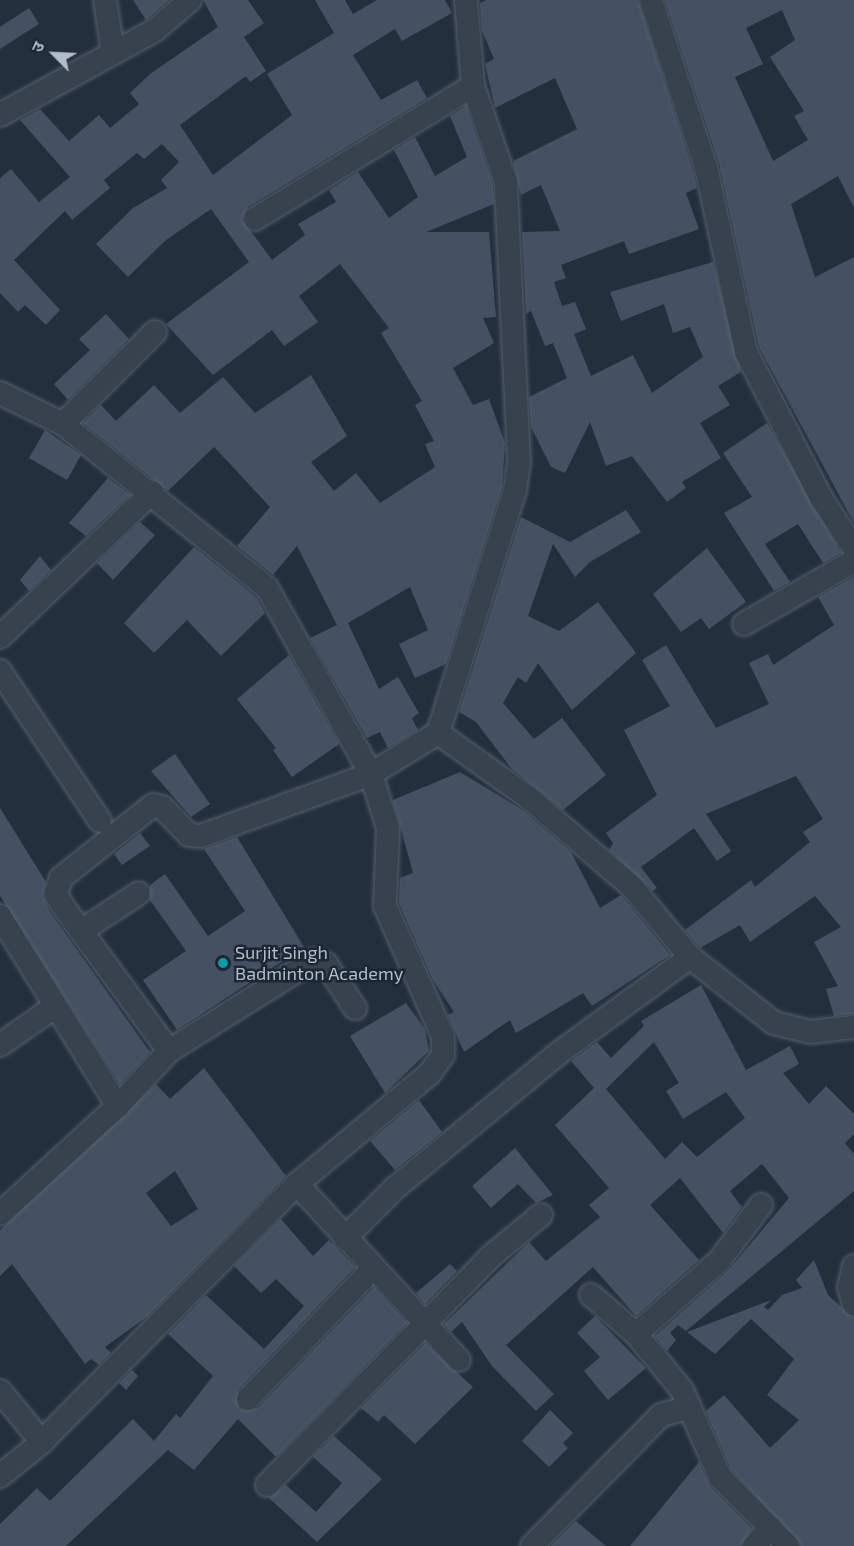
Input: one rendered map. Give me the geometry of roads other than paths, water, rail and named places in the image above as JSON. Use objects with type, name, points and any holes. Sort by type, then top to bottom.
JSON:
[{"type":"street","points":[[105,0],[113,53]]},
{"type":"street","points":[[0,115],[155,30],[190,0]]},
{"type":"street","points":[[169,1051],[56,894],[61,878],[153,805],[162,807],[189,836],[201,836],[371,774],[438,733],[475,629],[519,462],[506,182],[473,86],[466,0]]},
{"type":"street","points":[[651,0],[706,167],[746,352],[821,498],[854,548]]},
{"type":"street","points":[[255,219],[473,86]]},
{"type":"street","points":[[63,424],[155,332]]},
{"type":"street","points":[[0,393],[63,424],[152,492],[267,588],[371,774],[388,828],[385,906],[443,1036],[443,1055],[429,1074],[297,1184],[42,1442],[0,1476]]},
{"type":"street","points":[[0,637],[152,492]]},
{"type":"street","points":[[744,624],[854,561]]},
{"type":"street","points":[[0,671],[100,821]]},
{"type":"street","points":[[438,733],[529,798],[631,886],[690,957],[774,1023],[810,1032],[854,1027]]},
{"type":"street","points":[[81,931],[138,893]]},
{"type":"street","points":[[0,916],[118,1106]]},
{"type":"street","points":[[345,1238],[395,1188],[559,1053],[690,957]]},
{"type":"street","points":[[0,1214],[118,1106],[169,1051],[314,960],[326,964],[355,1008]]},
{"type":"street","points":[[0,1045],[56,1006]]},
{"type":"street","points":[[297,1184],[459,1360]]},
{"type":"street","points":[[636,1334],[719,1261],[761,1205]]},
{"type":"street","points":[[267,1485],[424,1323],[541,1215]]},
{"type":"street","points":[[854,1266],[849,1287],[854,1304]]},
{"type":"street","points":[[248,1399],[373,1268]]},
{"type":"street","points":[[591,1295],[636,1334],[682,1390],[687,1408],[720,1477],[788,1546]]},
{"type":"street","points":[[0,1391],[42,1442]]},
{"type":"street","points":[[532,1546],[661,1415],[687,1408]]},
{"type":"street","points":[[754,1546],[771,1528]]},
{"type":"place","name":"Surjit Singh Badminton Academy","points":[[223,963]]}]
